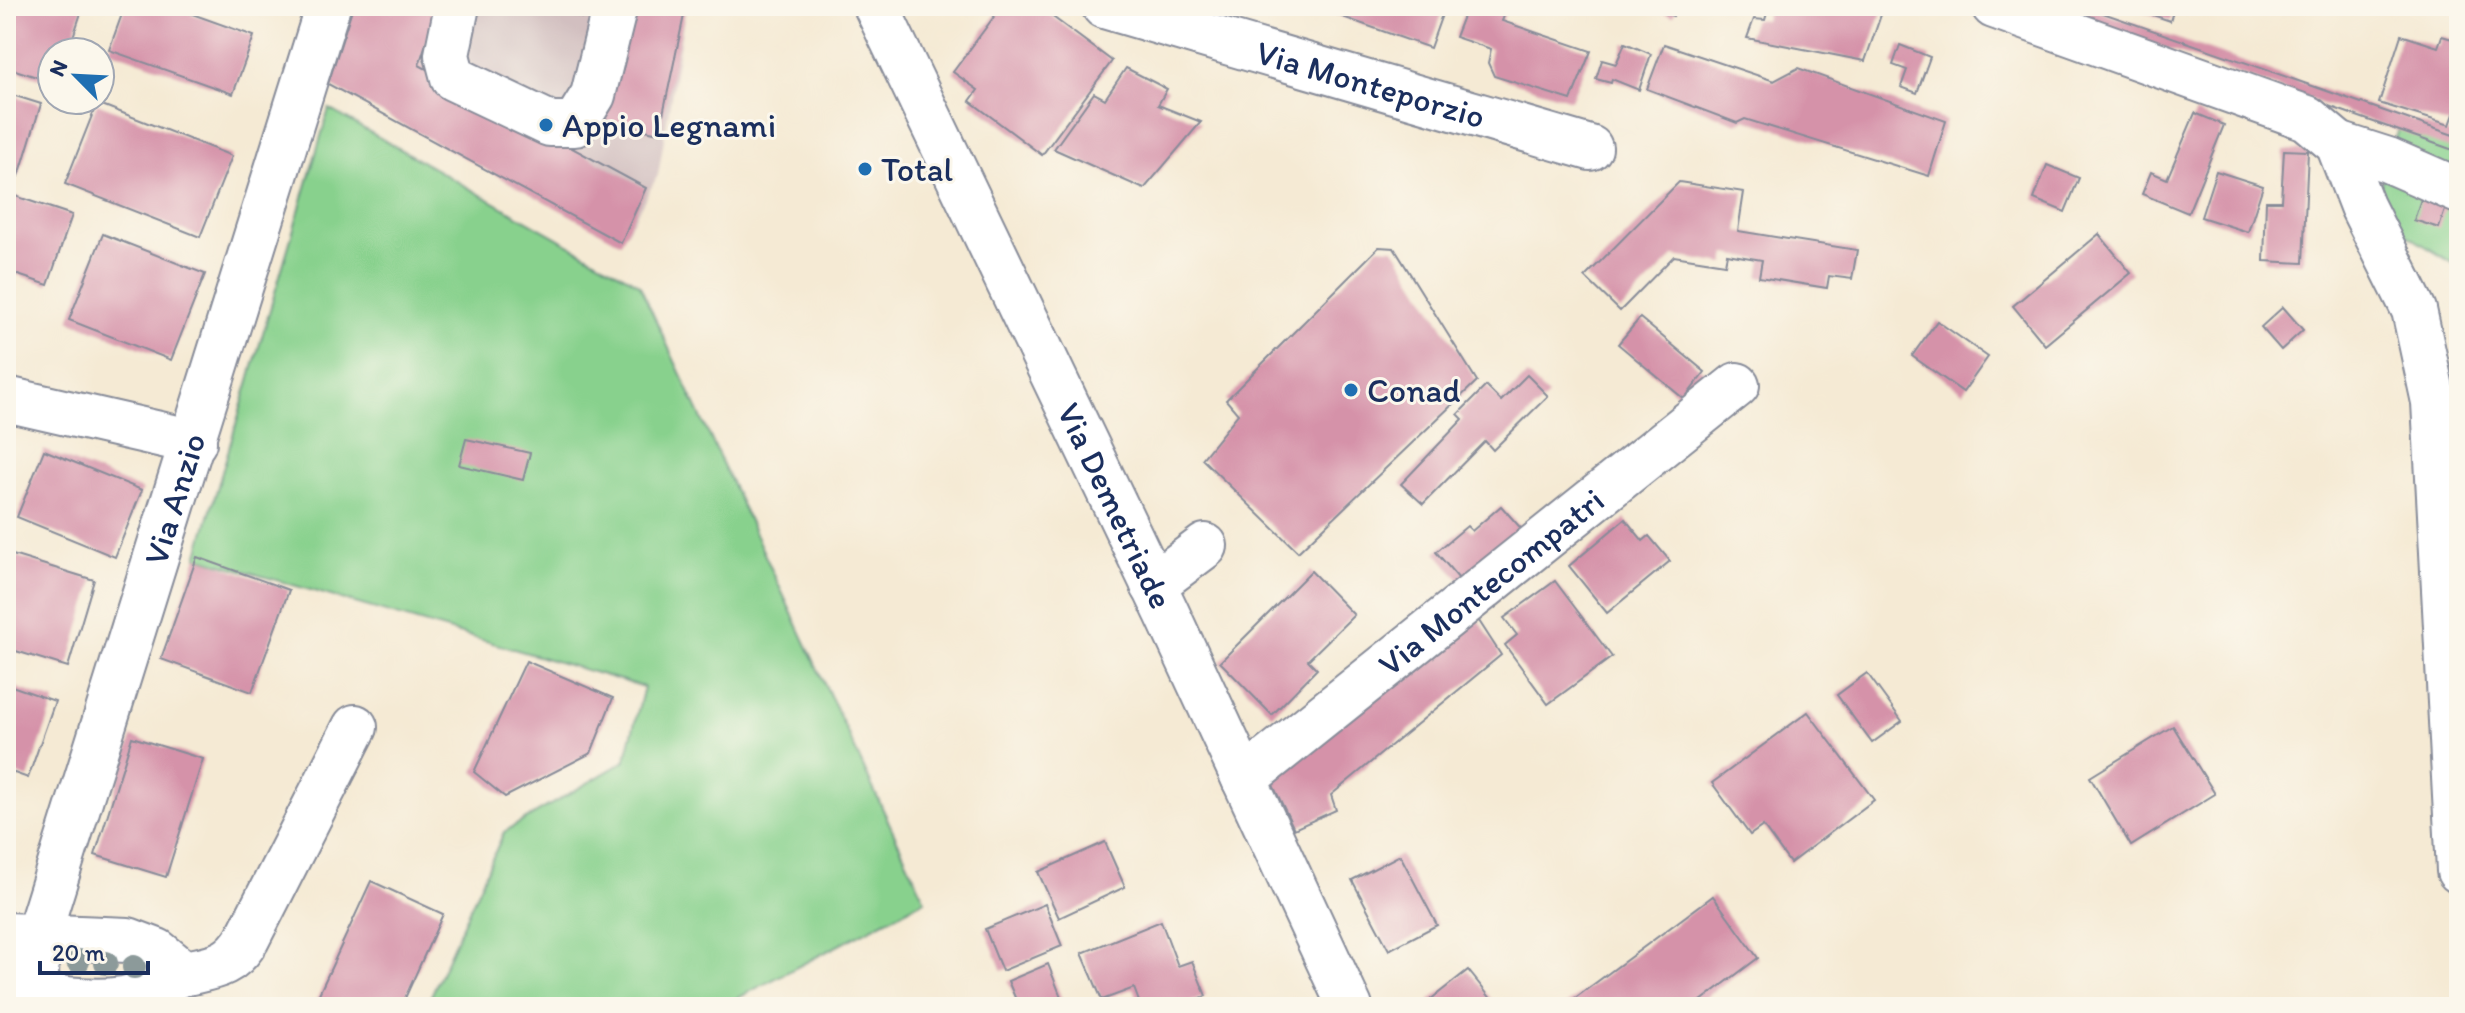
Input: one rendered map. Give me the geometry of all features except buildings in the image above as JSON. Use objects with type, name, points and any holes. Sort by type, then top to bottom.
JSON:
[{"type":"street","name":"Via Anzio","points":[[20,992],[22,935],[194,442],[328,6]]},
{"type":"street","points":[[457,6],[447,55],[453,78],[550,124],[575,124],[593,95],[615,6]]},
{"type":"street","name":"Via Demetriade","points":[[876,6],[1153,585],[1350,1007]]},
{"type":"street","name":"Via Monteporzio","points":[[1104,6],[1590,148]]},
{"type":"street","points":[[1994,6],[2307,118],[2338,144],[2388,160],[2459,191]]},
{"type":"street","points":[[2338,144],[2362,206],[2414,310],[2434,402],[2459,871]]},
{"type":"street","name":"Via Montecompatri","points":[[1244,779],[1737,385]]},
{"type":"street","points":[[6,399],[194,442]]},
{"type":"street","points":[[1153,585],[1205,546]]},
{"type":"street","points":[[20,992],[123,999],[151,991],[184,973],[215,969],[227,963],[242,947],[355,727]]},
{"type":"street","points":[[22,935],[128,940],[157,951],[184,973]]},
{"type":"shaded area","name":"Appio Legnami","points":[[356,6],[686,6],[658,175],[626,233],[333,75]]},
{"type":"green space","points":[[329,109],[639,284],[925,900],[732,1001],[733,1007],[426,1007],[504,832],[625,761],[644,687],[197,557]]},
{"type":"green space","points":[[2399,125],[2459,146],[2459,267],[2372,213]]},
{"type":"place","name":"Appio Legnami","points":[[546,125]]},
{"type":"place","name":"Total","points":[[865,169]]},
{"type":"place","name":"Conad","points":[[1351,390]]}]
